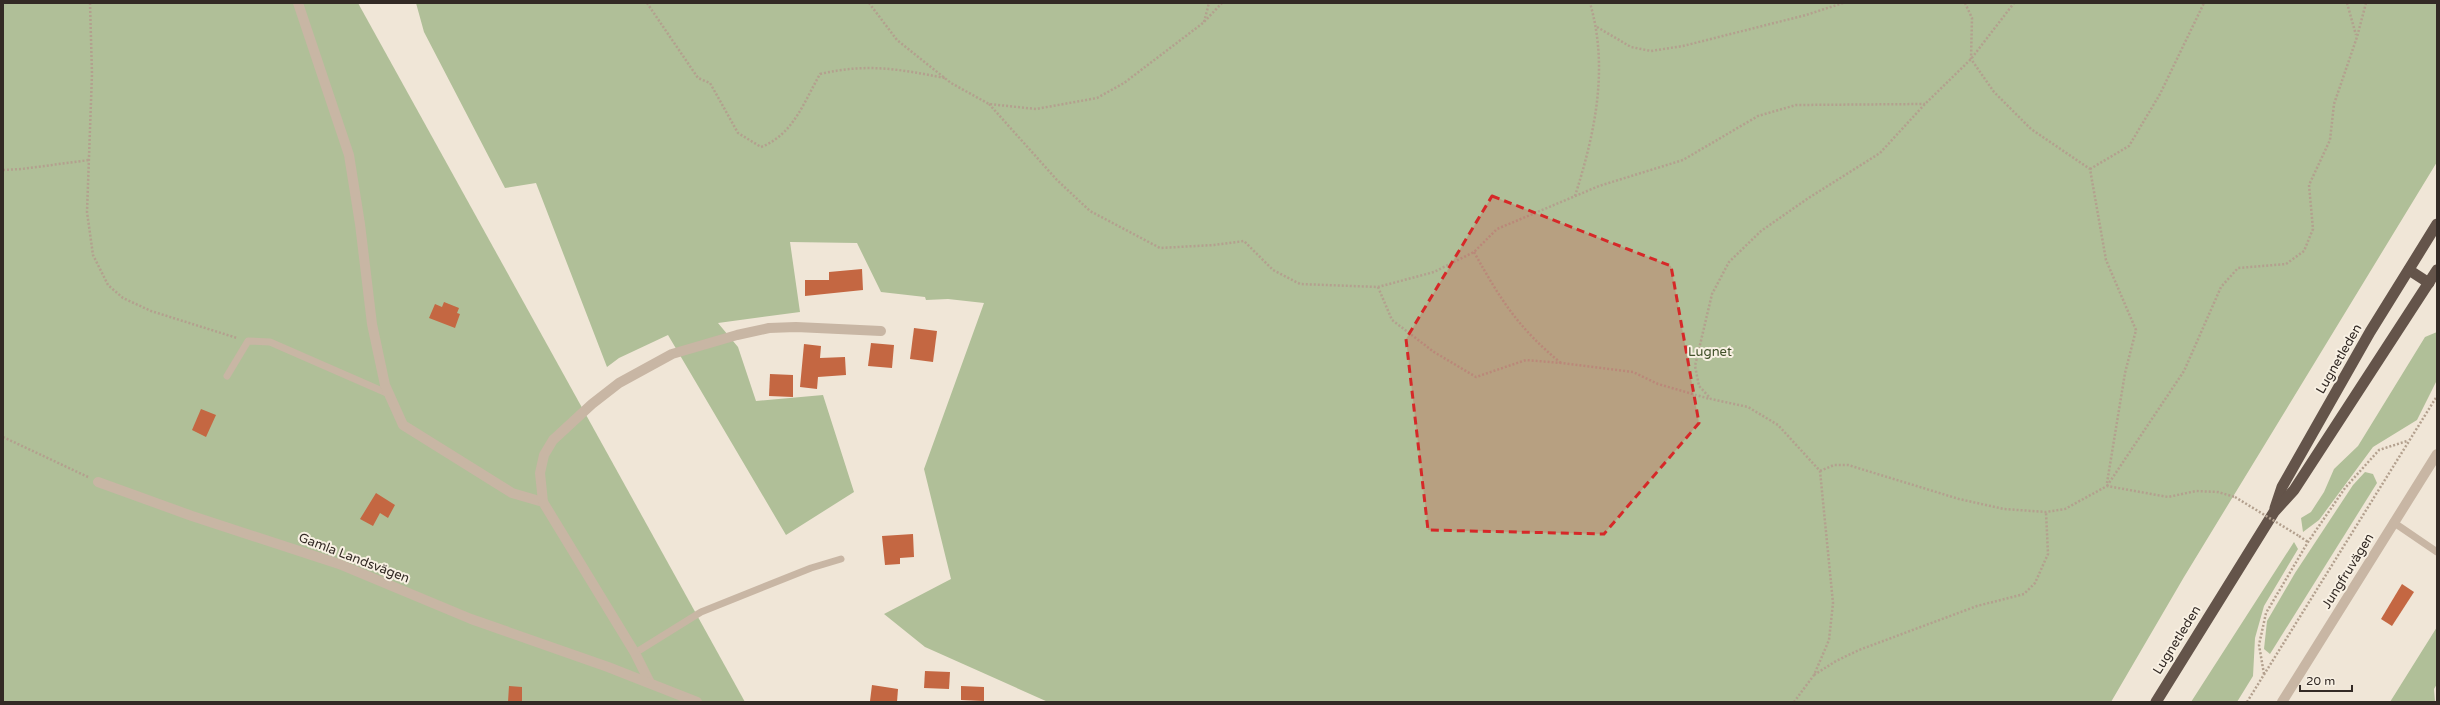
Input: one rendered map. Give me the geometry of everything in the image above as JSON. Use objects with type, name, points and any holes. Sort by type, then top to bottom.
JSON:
[{"type":"highway","name":"Lugnetleden","points":[[2274,512],[2282,487],[2370,332],[2437,224]]},
{"type":"highway","points":[[2409,270],[2433,285]]},
{"type":"highway","name":"Lugnetleden","points":[[2156,702],[2274,512],[2294,490],[2433,285],[2437,270]]},
{"type":"street","points":[[298,3],[349,155],[360,224],[372,324],[389,394],[404,425],[512,494],[543,502]]},
{"type":"street","points":[[650,683],[635,653],[543,502],[540,473],[544,455],[553,440],[592,404],[619,383],[672,354],[737,335],[769,328],[796,327],[881,331]]},
{"type":"street","name":"Jungfruvägen","points":[[2282,702],[2437,454]]},
{"type":"street","name":"Gamla Landsvägen","points":[[98,482],[192,516],[339,564],[471,619],[650,683],[697,702]]},
{"type":"lane","points":[[227,376],[248,341],[270,342],[389,394]]},
{"type":"lane","points":[[2394,522],[2437,552]]},
{"type":"lane","points":[[635,653],[701,612],[811,568],[841,559]]},
{"type":"path","points":[[90,3],[92,74],[87,212],[93,255],[108,285],[123,298],[151,311],[248,341]]},
{"type":"path","points":[[647,3],[698,78],[710,83],[738,133],[761,147],[775,141],[793,123],[820,74],[847,68],[888,67],[946,79]]},
{"type":"path","points":[[869,3],[897,40],[946,79],[989,104],[1057,180],[1090,211],[1160,248],[1214,245],[1244,240],[1273,270],[1300,284],[1378,288],[1434,272],[1474,252],[1497,229],[1599,186],[1683,160],[1758,116],[1796,105],[1925,104]]},
{"type":"path","points":[[1203,22],[1209,3]]},
{"type":"path","points":[[989,104],[1036,109],[1097,98],[1124,82],[1203,22],[1222,3]]},
{"type":"path","points":[[1575,196],[1587,158],[1597,113],[1599,58],[1597,27],[1590,3]]},
{"type":"path","points":[[1597,27],[1632,47],[1651,51],[1683,46],[1806,16],[1843,3]]},
{"type":"path","points":[[1965,3],[1972,18],[1971,59],[1994,92],[2031,129],[2090,169],[2106,260],[2136,330],[2125,373],[2107,486]]},
{"type":"path","points":[[1711,399],[1699,386],[1695,366],[1712,294],[1729,262],[1761,232],[1807,199],[1880,153],[1925,104],[1971,59],[2014,3]]},
{"type":"path","points":[[2090,169],[2129,146],[2160,94],[2204,3]]},
{"type":"path","points":[[2347,3],[2357,37]]},
{"type":"path","points":[[1820,471],[1834,465],[1848,466],[1959,499],[2004,509],[2046,512],[2065,509],[2107,486],[2184,371],[2221,287],[2238,268],[2286,264],[2304,251],[2313,229],[2309,185],[2330,140],[2334,104],[2357,37],[2366,3]]},
{"type":"path","points":[[3,170],[22,169],[89,160]]},
{"type":"path","points":[[1474,252],[1500,299],[1520,323],[1562,363]]},
{"type":"path","points":[[1378,288],[1392,320],[1434,352],[1476,377],[1526,360],[1632,372],[1658,384],[1711,399],[1748,407],[1778,425],[1820,471],[1833,603],[1829,640],[1814,675],[1794,702]]},
{"type":"path","points":[[2247,702],[2437,396]]},
{"type":"path","points":[[3,437],[98,482]]},
{"type":"path","points":[[2264,675],[2259,645],[2266,613],[2308,542],[2346,488],[2378,450],[2408,441]]},
{"type":"path","points":[[2107,486],[2168,496],[2196,492],[2218,492],[2234,497],[2308,542]]},
{"type":"path","points":[[1814,675],[1836,661],[1858,650],[1977,606],[2024,594],[2035,583],[2048,554],[2046,512]]},
{"type":"highlighted area","points":[[1492,196],[1671,266],[1699,423],[1604,534],[1428,530],[1406,339]]},
{"type":"green space","points":[[3,3],[358,3],[745,702],[3,702]]},
{"type":"green space","name":"Lugnet","points":[[416,3],[2437,3],[2437,162],[2184,577],[2111,702],[1048,702],[925,647],[884,614],[951,579],[924,469],[984,303],[948,299],[926,300],[925,297],[881,292],[857,243],[790,242],[800,312],[718,323],[738,347],[756,401],[823,395],[854,492],[786,535],[668,335],[619,358],[607,367],[536,183],[505,188],[424,32]]},
{"type":"green space","points":[[2437,332],[2437,380],[2417,420],[2373,447],[2319,520],[2303,532],[2301,518],[2311,512],[2324,492],[2334,469],[2358,446],[2425,337]]},
{"type":"green space","points":[[2365,472],[2373,474],[2377,483],[2270,654],[2264,649],[2267,621],[2295,573],[2353,485]]},
{"type":"green space","points":[[2294,542],[2298,549],[2264,606],[2255,638],[2253,676],[2237,702],[2191,702]]},
{"type":"green space","points":[[2437,627],[2437,684],[2434,689],[2435,702],[2390,702]]},
{"type":"building","points":[[862,269],[863,290],[805,296],[805,280],[829,280],[829,272]]},
{"type":"building","points":[[444,302],[459,308],[457,313],[460,314],[455,328],[429,318],[435,304],[442,307]]},
{"type":"building","points":[[914,328],[937,331],[933,362],[910,359]]},
{"type":"building","points":[[871,343],[894,345],[892,368],[868,366]]},
{"type":"building","points":[[804,344],[821,346],[820,358],[845,357],[846,375],[818,377],[817,389],[800,387]]},
{"type":"building","points":[[770,374],[793,375],[793,397],[769,396]]},
{"type":"building","points":[[201,409],[216,415],[206,437],[192,430]]},
{"type":"building","points":[[376,493],[395,505],[388,518],[380,513],[373,526],[360,519]]},
{"type":"building","points":[[913,534],[914,557],[900,558],[900,564],[885,565],[882,536]]},
{"type":"building","points":[[2402,584],[2414,592],[2392,626],[2381,619]]},
{"type":"building","points":[[925,671],[950,672],[949,689],[924,688]]},
{"type":"building","points":[[872,685],[898,689],[897,702],[870,701]]},
{"type":"building","points":[[509,686],[522,687],[522,702],[508,702]]},
{"type":"building","points":[[961,686],[984,687],[984,701],[961,700]]}]
